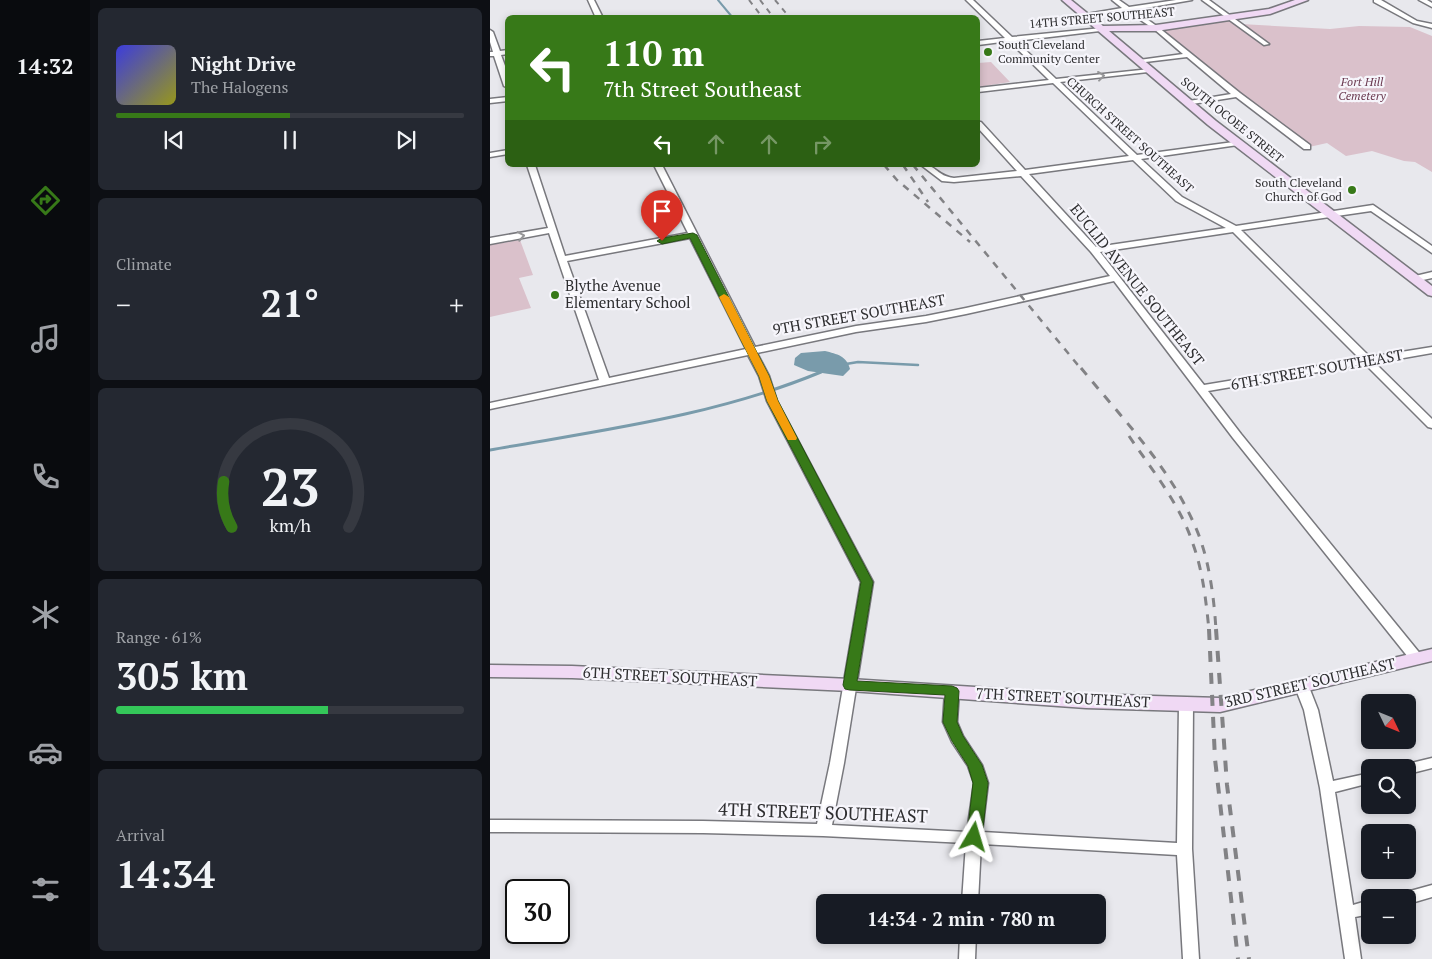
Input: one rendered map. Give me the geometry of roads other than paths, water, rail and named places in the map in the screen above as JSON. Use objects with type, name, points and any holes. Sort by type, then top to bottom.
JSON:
[{"type":"street","points":[[591,0],[598,15]]},
{"type":"street","name":"CHURCH STREET SOUTHEAST","points":[[969,0],[1179,199],[1236,229],[1432,425]]},
{"type":"street","name":"SOUTH OCOEE STREET","points":[[1066,0],[1238,143],[1432,292]]},
{"type":"street","points":[[1115,0],[1156,28],[1237,95],[1307,147]]},
{"type":"street","points":[[1084,15],[1189,0]]},
{"type":"street","points":[[1206,0],[1266,44]]},
{"type":"street","name":"14TH STREET SOUTHEAST","points":[[980,43],[1100,29],[1156,28],[1270,11],[1304,0]]},
{"type":"street","points":[[1378,0],[1376,1],[1415,22],[1432,26]]},
{"type":"street","points":[[1422,0],[1432,5]]},
{"type":"street","points":[[490,32],[505,78]]},
{"type":"street","points":[[490,54],[505,52]]},
{"type":"street","points":[[1139,62],[1188,55]]},
{"type":"street","points":[[980,90],[1148,70]]},
{"type":"street","points":[[1189,103],[1237,95]]},
{"type":"street","points":[[490,101],[505,99]]},
{"type":"street","name":"EUCLID AVENUE SOUTHEAST","points":[[980,126],[1094,250],[1148,318],[1201,390],[1424,657]]},
{"type":"street","points":[[927,167],[942,179],[954,180],[1022,173],[1238,143]]},
{"type":"street","points":[[490,155],[505,152]]},
{"type":"street","points":[[532,167],[605,381]]},
{"type":"street","points":[[659,167],[764,376],[772,401],[867,582],[836,763],[822,830]]},
{"type":"street","points":[[1094,250],[1373,208],[1432,250]]},
{"type":"street","points":[[490,241],[552,230]]},
{"type":"street","points":[[563,259],[693,235]]},
{"type":"street","points":[[1414,279],[1432,275]]},
{"type":"street","name":"9TH STREET SOUTHEAST","points":[[490,406],[751,350],[856,329],[926,319],[1115,278]]},
{"type":"street","name":"6TH STREET SOUTHEAST","points":[[1201,390],[1432,350]]},
{"type":"street","name":"3RD STREET SOUTHEAST","points":[[1186,705],[1220,705],[1302,688],[1424,657]]},
{"type":"street","name":"6TH STREET SOUTHEAST","points":[[490,671],[572,672],[850,685]]},
{"type":"street","name":"7TH STREET SOUTHEAST","points":[[850,685],[1086,701],[1186,705]]},
{"type":"street","points":[[1302,688],[1311,710],[1327,788],[1353,959]]},
{"type":"street","points":[[952,691],[950,722],[957,738],[975,765],[980,783],[970,894]]},
{"type":"street","points":[[1186,705],[1184,849],[1191,959]]},
{"type":"street","points":[[1416,767],[1432,763]]},
{"type":"street","points":[[1327,788],[1361,780]]},
{"type":"street","name":"4TH STREET SOUTHEAST","points":[[490,826],[703,827],[822,830],[1184,849]]},
{"type":"street","points":[[1416,896],[1432,891]]},
{"type":"street","points":[[1346,913],[1361,909]]},
{"type":"street","points":[[967,959],[968,944]]},
{"type":"water","points":[[825,351],[847,361],[850,369],[843,376],[808,371],[794,365],[795,358],[801,353]]},
{"type":"waterway","points":[[718,0],[730,15]]},
{"type":"waterway","points":[[846,364],[858,362],[918,365]]},
{"type":"waterway","points":[[490,450],[699,411],[781,387],[821,372]]},
{"type":"railway","points":[[749,0],[761,15]]},
{"type":"railway","points":[[760,0],[772,15]]},
{"type":"railway","points":[[775,0],[788,15]]},
{"type":"railway","points":[[886,167],[897,180],[970,242]]},
{"type":"railway","points":[[904,167],[928,202]]},
{"type":"railway","points":[[915,167],[1082,370]]},
{"type":"railway","points":[[1081,368],[1144,443],[1184,504],[1195,526],[1204,551],[1212,591],[1216,630]]},
{"type":"railway","points":[[1129,436],[1165,488],[1187,529],[1202,576],[1209,630]]},
{"type":"railway","points":[[1209,629],[1215,759],[1238,959]]},
{"type":"railway","points":[[1216,629],[1227,785],[1249,959]]},
{"type":"place","name":"South Cleveland Community Center","points":[[988,52]]},
{"type":"place","name":"South Cleveland Church of God","points":[[1352,190]]},
{"type":"place","name":"Blythe Avenue Elementary School","points":[[555,295]]},
{"type":"park label","name":"Fort Hill Cemetery","points":[[1362,89]]}]
